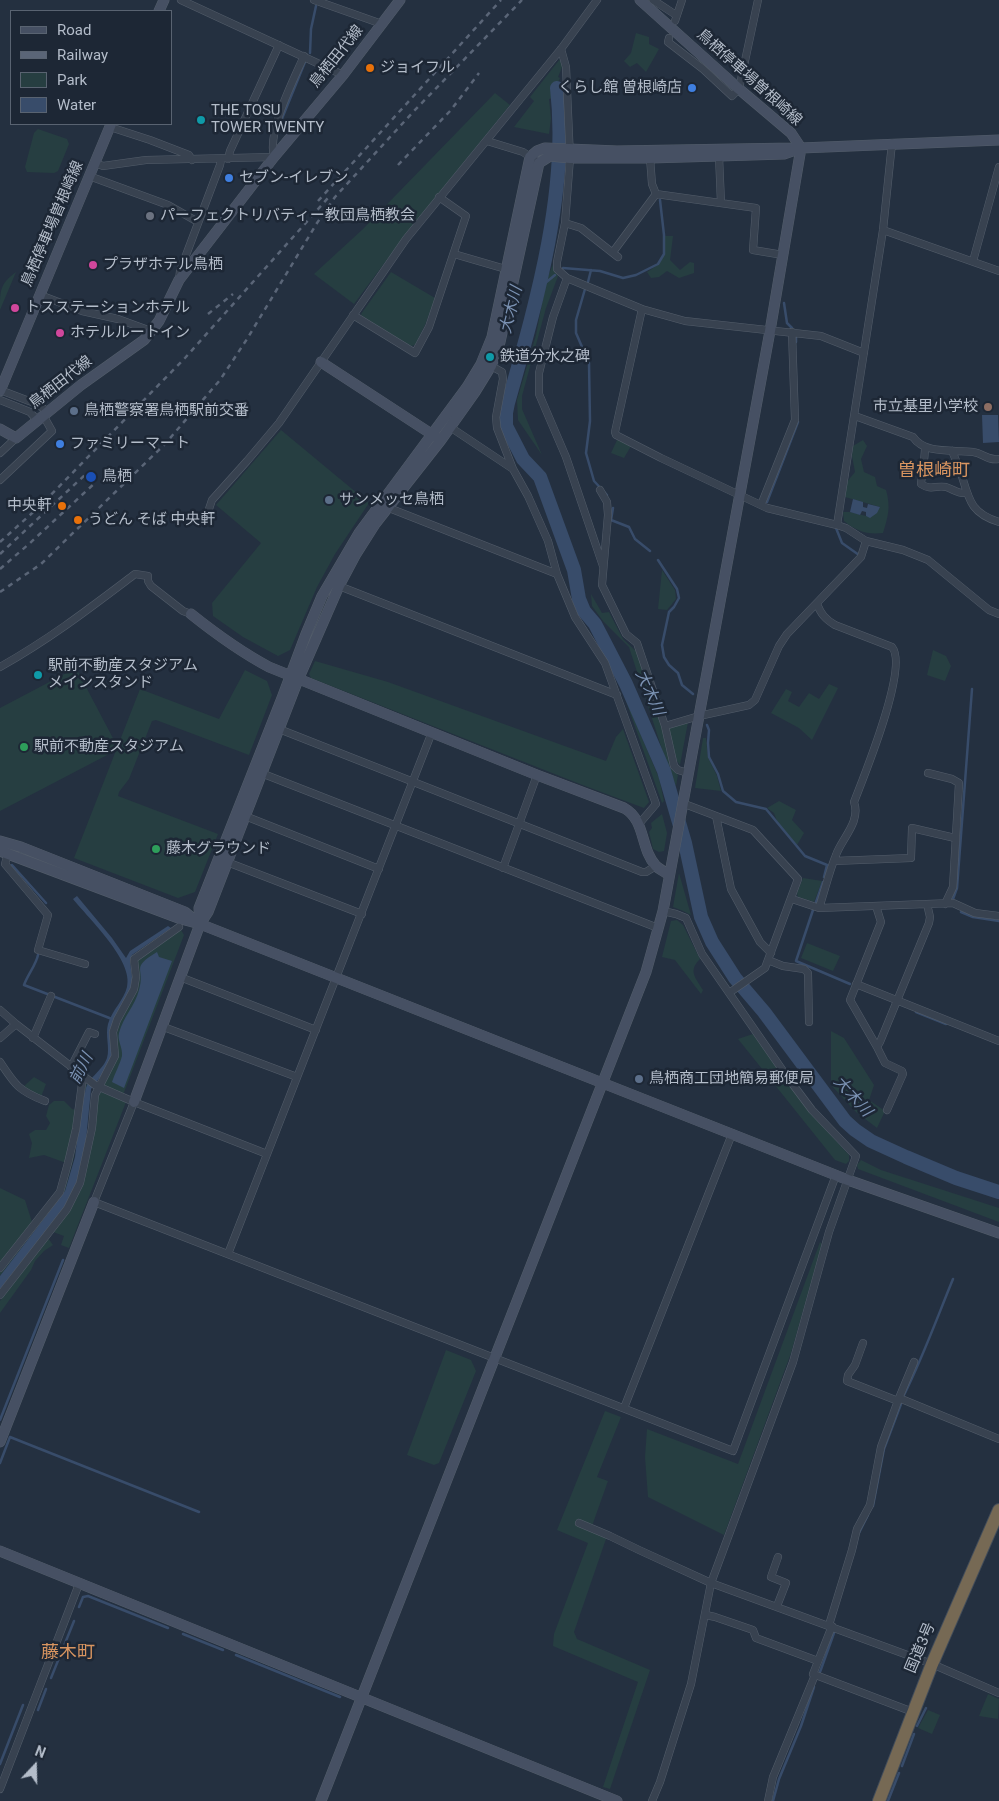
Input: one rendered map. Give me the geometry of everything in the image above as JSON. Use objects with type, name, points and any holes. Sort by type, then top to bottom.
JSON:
[{"type":"highway","name":"国道3号","points":[[879,1801],[932,1664],[999,1510]]},
{"type":"street","points":[[181,0],[343,75]]},
{"type":"street","points":[[314,0],[382,24]]},
{"type":"street","name":"鳥栖田代線","points":[[16,438],[81,385],[144,340],[159,321],[179,280],[274,157],[343,75],[400,0]]},
{"type":"street","points":[[210,518],[209,509],[212,500],[279,423],[406,239],[561,49],[597,0]]},
{"type":"street","name":"鳥栖停車場曽根崎線","points":[[640,0],[791,133],[800,148],[999,140]]},
{"type":"street","points":[[653,0],[676,18],[682,0]]},
{"type":"street","points":[[669,38],[668,42],[703,69],[732,96],[739,89],[758,0]]},
{"type":"street","points":[[179,280],[180,271],[220,165],[230,151],[279,45]]},
{"type":"street","points":[[561,49],[566,67],[570,154],[565,223],[557,269],[567,278],[642,309],[685,321],[821,336],[864,353]]},
{"type":"street","points":[[95,163],[103,166],[146,160],[274,157],[272,150],[275,127],[304,56]]},
{"type":"street","points":[[111,125],[189,154],[192,160]]},
{"type":"street","name":"鳥栖停車場曽根崎線","points":[[0,390],[111,125]]},
{"type":"street","points":[[486,141],[523,152],[534,160]]},
{"type":"street","points":[[837,525],[883,230],[892,143]]},
{"type":"street","points":[[570,154],[626,150],[800,148]]},
{"type":"street","points":[[534,160],[550,152],[650,158],[784,154],[800,148]]},
{"type":"street","points":[[321,1801],[646,972],[663,911],[770,331],[800,148]]},
{"type":"street","points":[[719,156],[721,203]]},
{"type":"street","points":[[650,158],[652,184],[656,194]]},
{"type":"street","points":[[0,1442],[134,1102],[200,924],[208,912],[279,729],[316,611],[341,561],[359,533],[436,437],[450,427],[492,366],[500,342],[511,270],[534,160]]},
{"type":"street","points":[[973,261],[999,167]]},
{"type":"street","points":[[90,176],[168,205],[198,222]]},
{"type":"street","points":[[565,223],[581,228],[615,255],[656,194]]},
{"type":"street","points":[[656,194],[756,208],[753,250],[783,255]]},
{"type":"street","points":[[353,315],[415,353],[429,327],[466,216],[440,197]]},
{"type":"street","points":[[883,230],[999,271]]},
{"type":"street","points":[[454,254],[511,270]]},
{"type":"street","points":[[200,924],[199,908],[294,678],[356,554],[436,437],[481,364],[492,337],[511,270]]},
{"type":"street","points":[[567,278],[552,317],[539,373],[539,394],[566,457],[603,566]]},
{"type":"street","points":[[40,295],[82,311],[118,319],[151,331]]},
{"type":"street","points":[[642,309],[615,432],[616,435],[761,505],[837,525],[846,528],[866,541],[903,550],[928,560],[982,605],[999,614]]},
{"type":"street","points":[[761,505],[795,420],[792,332]]},
{"type":"street","points":[[321,362],[436,437]]},
{"type":"street","points":[[492,366],[502,372],[503,379],[496,416],[497,428],[513,469],[528,496],[548,541],[557,574],[575,617],[605,662],[656,804],[639,824]]},
{"type":"street","points":[[0,390],[37,404],[52,430],[0,480]]},
{"type":"street","points":[[0,400],[43,415]]},
{"type":"street","points":[[854,416],[913,437],[915,441],[925,447],[975,452],[987,458],[999,459]]},
{"type":"street","points":[[450,427],[513,469]]},
{"type":"street","points":[[0,429],[16,438],[0,453]]},
{"type":"street","points":[[925,447],[921,484],[928,489],[944,486],[962,494],[966,493]]},
{"type":"street","points":[[952,451],[966,493],[975,510],[984,517],[999,522]]},
{"type":"street","points":[[600,490],[607,502],[608,515],[602,586],[626,634],[637,643],[665,726],[674,766],[678,770],[688,773]]},
{"type":"street","points":[[389,508],[557,574]]},
{"type":"street","points":[[665,726],[699,716],[750,705],[755,700],[779,646],[787,634],[861,557],[866,541]]},
{"type":"street","points":[[0,667],[69,625],[135,574],[148,576],[151,586],[183,611],[191,614],[241,652],[269,667],[632,812],[639,824],[648,854],[656,866],[669,875]]},
{"type":"street","points":[[339,586],[617,695]]},
{"type":"street","points":[[817,604],[821,614],[828,621],[892,647],[897,656],[892,692],[882,727],[854,802],[856,812],[850,830],[834,860],[819,908]]},
{"type":"street","points":[[279,729],[642,872],[646,872],[656,866]]},
{"type":"street","points":[[228,1254],[432,732]]},
{"type":"street","points":[[261,773],[658,928]]},
{"type":"street","points":[[928,773],[959,783],[953,887],[945,904]]},
{"type":"street","points":[[502,868],[538,775]]},
{"type":"street","points":[[682,803],[753,830],[798,879],[765,968],[731,992]]},
{"type":"street","points":[[245,816],[379,870]]},
{"type":"street","points":[[716,816],[731,889],[760,942],[771,953]]},
{"type":"street","points":[[834,860],[912,858],[912,828],[955,838]]},
{"type":"street","points":[[0,841],[40,854],[185,912],[200,924]]},
{"type":"street","points":[[85,964],[38,950],[48,915],[5,864],[4,852],[181,919],[200,924],[848,1180],[999,1233]]},
{"type":"street","points":[[227,862],[362,914]]},
{"type":"street","points":[[792,899],[819,908],[953,904],[975,913],[999,916]]},
{"type":"street","points":[[877,1047],[930,922],[927,904]]},
{"type":"street","points":[[876,906],[880,922],[850,997],[851,1004],[885,1063],[902,1071],[903,1074],[887,1110]]},
{"type":"street","points":[[652,1801],[660,1782],[691,1684],[711,1583],[793,1362],[829,1232],[856,1156],[812,1110],[731,992],[702,954],[686,918],[663,911]]},
{"type":"street","points":[[0,1268],[60,1192],[76,1128],[92,1082],[115,1056],[113,1032],[117,1020],[134,988],[136,977],[134,959],[179,927]]},
{"type":"street","points":[[768,960],[783,966],[804,969],[808,973],[808,1022]]},
{"type":"street","points":[[180,977],[316,1030]]},
{"type":"street","points":[[856,984],[999,1041]]},
{"type":"street","points":[[33,1038],[52,996]]},
{"type":"street","points":[[0,1010],[33,1038],[92,1082],[134,1102],[267,1154]]},
{"type":"street","points":[[0,1038],[16,1024]]},
{"type":"street","points":[[161,1026],[297,1078]]},
{"type":"street","points":[[71,1067],[89,1032],[95,1034]]},
{"type":"street","points":[[0,1062],[14,1083],[22,1090],[45,1101]]},
{"type":"street","points":[[0,1295],[67,1209],[75,1195],[80,1183],[88,1148],[95,1095],[92,1082]]},
{"type":"street","points":[[624,1408],[732,1134]]},
{"type":"street","points":[[94,1202],[733,1451],[836,1174]]},
{"type":"street","points":[[863,1343],[847,1381],[999,1439]]},
{"type":"street","points":[[768,1801],[774,1777],[815,1675],[813,1674],[830,1626],[854,1538],[870,1505],[881,1448],[914,1362]]},
{"type":"street","points":[[579,1523],[711,1583],[932,1664],[999,1693]]},
{"type":"street","points":[[0,1551],[617,1801]]},
{"type":"street","points":[[777,1606],[786,1583],[771,1577],[778,1557]]},
{"type":"street","points":[[0,1789],[79,1584]]},
{"type":"street","points":[[706,1615],[752,1630],[756,1638],[818,1661]]},
{"type":"street","points":[[815,1675],[913,1712]]},
{"type":"green space","points":[[636,33],[649,37],[649,44],[659,49],[646,72],[637,63],[630,67],[624,61],[631,53]]},
{"type":"green space","points":[[560,59],[563,65],[558,77],[560,78],[551,97],[553,98],[549,99],[551,118],[549,134],[514,127],[534,101],[530,97]]},
{"type":"green space","points":[[495,93],[510,105],[406,234],[354,304],[314,274],[363,229]]},
{"type":"green space","points":[[38,129],[67,139],[69,144],[58,171],[54,173],[27,172],[25,167],[34,133]]},
{"type":"green space","points":[[665,236],[673,236],[670,260],[680,270],[690,262],[694,263],[694,273],[679,278],[667,271],[659,277],[651,278],[647,272],[658,265],[663,257]]},
{"type":"green space","points":[[554,262],[558,276],[546,308],[522,396],[522,409],[542,455],[518,420],[517,400],[536,335],[547,278]]},
{"type":"green space","points":[[16,272],[0,310],[2,288],[7,280]]},
{"type":"green space","points":[[391,272],[435,298],[415,345],[411,346],[361,314]]},
{"type":"green space","points":[[281,430],[369,503],[335,554],[317,587],[290,650],[278,656],[243,637],[213,616],[212,603],[261,543],[216,505]]},
{"type":"green space","points":[[618,438],[631,446],[624,458],[611,453]]},
{"type":"green space","points":[[863,440],[867,446],[861,459],[864,472],[875,477],[877,486],[886,490],[888,496],[888,512],[883,533],[862,532],[844,521],[843,512],[870,517],[880,507],[845,497],[846,483],[855,472],[852,456],[853,446]]},
{"type":"green space","points":[[662,570],[675,590],[676,599],[667,610],[658,609]]},
{"type":"green space","points":[[591,594],[602,613],[609,612],[623,639],[637,652],[668,747],[672,769],[678,775],[676,786],[668,768],[629,647],[603,621],[592,606]]},
{"type":"green space","points":[[933,650],[946,656],[951,666],[945,681],[927,675]]},
{"type":"green space","points":[[315,661],[388,682],[606,761],[616,737],[623,729],[649,802],[644,808],[311,678],[309,674]]},
{"type":"green space","points":[[76,668],[115,742],[111,753],[0,811],[0,708]]},
{"type":"green space","points":[[245,670],[267,681],[272,695],[249,755],[156,720],[152,721],[129,779],[118,796],[218,834],[195,892],[178,898],[74,858],[140,689],[219,719]]},
{"type":"green space","points":[[829,684],[838,688],[812,740],[799,728],[771,713],[786,689],[792,692],[788,701],[799,707],[809,693],[819,699]]},
{"type":"green space","points":[[622,690],[659,778],[664,801],[662,803]]},
{"type":"green space","points":[[688,722],[680,765],[677,761],[668,728]]},
{"type":"green space","points":[[703,738],[706,738],[708,757],[717,776],[721,791],[695,788]]},
{"type":"green space","points":[[779,801],[796,810],[792,820],[804,833],[797,845],[778,824],[774,813],[767,808]]},
{"type":"green space","points":[[662,814],[667,833],[664,851],[659,852],[653,849],[649,832],[652,828],[651,823]]},
{"type":"green space","points":[[679,873],[691,915],[673,907]]},
{"type":"green space","points":[[803,878],[822,881],[814,902],[798,897],[797,893]]},
{"type":"green space","points":[[677,920],[683,925],[700,959],[694,967],[694,974],[703,990],[701,994],[675,960],[662,957],[671,921]]},
{"type":"green space","points":[[181,930],[184,935],[123,1095],[103,1086],[136,961]]},
{"type":"green space","points":[[807,943],[840,956],[833,971],[801,958]]},
{"type":"green space","points":[[831,1031],[844,1038],[874,1085],[869,1100],[885,1111],[877,1128],[856,1112],[831,1085]]},
{"type":"green space","points":[[753,1034],[808,1110],[849,1155],[849,1161],[846,1164],[835,1160],[738,1039]]},
{"type":"green space","points":[[34,1077],[46,1084],[41,1097],[23,1087]]},
{"type":"green space","points":[[87,1084],[85,1093],[83,1093],[74,1157],[65,1191],[0,1276],[0,1272],[61,1194],[84,1086]]},
{"type":"green space","points":[[101,1092],[126,1102],[69,1248],[61,1245],[64,1236],[53,1232],[75,1201],[83,1184],[98,1095]]},
{"type":"green space","points":[[54,1101],[64,1101],[72,1109],[77,1110],[66,1163],[44,1155],[29,1158],[32,1143],[29,1134],[35,1130],[46,1130],[50,1123],[46,1116],[49,1105]]},
{"type":"green space","points":[[861,1160],[881,1170],[999,1208],[999,1222],[858,1169],[857,1165]]},
{"type":"green space","points":[[0,1188],[25,1200],[32,1222],[0,1263]]},
{"type":"green space","points":[[48,1238],[53,1245],[35,1261],[31,1270],[0,1313],[0,1301]]},
{"type":"green space","points":[[820,1242],[822,1244],[791,1353],[724,1535],[648,1497],[645,1457],[647,1429],[738,1464]]},
{"type":"green space","points":[[446,1350],[471,1360],[476,1371],[439,1463],[434,1465],[407,1455]]},
{"type":"green space","points":[[605,1411],[621,1417],[597,1477],[608,1481],[592,1526],[607,1536],[574,1632],[577,1639],[650,1670],[610,1789],[603,1787],[638,1682],[553,1646],[554,1634],[588,1543],[557,1530]]},
{"type":"green space","points":[[988,1694],[999,1699],[998,1719],[979,1716]]},
{"type":"green space","points":[[928,1710],[940,1715],[932,1734],[918,1728]]},
{"type":"water","points":[[982,415],[998,415],[999,442],[983,443]]},
{"type":"water","points":[[853,499],[863,502],[863,507],[867,508],[868,504],[880,507],[877,513],[870,518],[866,516],[866,512],[862,511],[860,515],[850,512]]},
{"type":"water","points":[[77,896],[126,958],[130,951],[168,926],[171,928],[132,955],[130,961],[133,985],[117,1013],[112,1055],[107,1068],[91,1089],[86,1140],[77,1181],[66,1205],[0,1289],[0,1276],[65,1191],[75,1157],[83,1093],[85,1093],[88,1083],[105,1063],[108,1050],[108,1024],[127,987],[124,965],[109,941],[73,899]]},
{"type":"water","points":[[157,952],[159,957],[172,961],[124,1088],[112,1082],[122,1056],[119,1033],[137,996],[141,982],[141,965]]},
{"type":"waterway","points":[[310,53],[311,29],[316,6]]},
{"type":"waterway","points":[[281,121],[305,62]]},
{"type":"waterway","name":"大木川","points":[[557,88],[559,127],[558,167],[548,247],[508,403],[506,426],[523,459],[540,477],[574,570],[579,599],[584,611],[595,624],[626,684],[664,771],[685,843],[701,917],[712,942],[735,978],[764,1012],[845,1121],[871,1141],[956,1178],[999,1192]]},
{"type":"waterway","points":[[563,268],[600,271],[623,278],[636,275],[658,264],[664,254],[660,200]]},
{"type":"waterway","points":[[588,282],[591,270]]},
{"type":"waterway","points":[[538,289],[555,275]]},
{"type":"waterway","points":[[585,289],[576,320],[576,333],[589,363],[590,421],[586,453],[594,481],[607,495]]},
{"type":"waterway","points":[[784,303],[787,323],[792,328]]},
{"type":"waterway","points":[[796,335],[796,342]]},
{"type":"waterway","points":[[767,502],[798,422]]},
{"type":"waterway","points":[[613,508],[611,520],[629,527],[635,539],[650,551]]},
{"type":"waterway","points":[[836,528],[842,543],[859,555]]},
{"type":"waterway","points":[[658,560],[677,589],[679,598],[669,612],[662,645],[664,657],[669,665],[678,673],[682,685],[693,694]]},
{"type":"waterway","points":[[953,899],[957,888],[972,689]]},
{"type":"waterway","points":[[707,725],[709,730],[709,757],[718,774],[723,791],[736,802],[766,809],[805,856],[827,865],[824,877]]},
{"type":"waterway","points":[[12,865],[46,903]]},
{"type":"waterway","points":[[816,902],[823,882]]},
{"type":"waterway","points":[[813,910],[796,961],[850,984]]},
{"type":"waterway","points":[[961,912],[973,917],[999,921]]},
{"type":"waterway","points":[[38,955],[24,985],[112,1019]]},
{"type":"waterway","points":[[916,1012],[946,1024]]},
{"type":"waterway","points":[[0,1420],[63,1260]]},
{"type":"waterway","points":[[904,1395],[924,1352],[953,1279]]},
{"type":"waterway","points":[[873,1506],[884,1449],[901,1404]]},
{"type":"waterway","points":[[0,1463],[10,1437],[199,1512]]},
{"type":"waterway","points":[[859,1533],[868,1515]]},
{"type":"waterway","points":[[79,1607],[83,1597],[88,1596],[168,1628]]},
{"type":"waterway","points":[[51,1678],[74,1621]]},
{"type":"waterway","points":[[820,1672],[834,1633]]},
{"type":"waterway","points":[[183,1634],[223,1650]]},
{"type":"waterway","points":[[236,1655],[340,1697]]},
{"type":"waterway","points":[[773,1801],[779,1779],[801,1726],[814,1687]]},
{"type":"waterway","points":[[38,1710],[46,1689]]},
{"type":"waterway","points":[[0,1764],[23,1705]]},
{"type":"waterway","points":[[917,1726],[926,1708]]},
{"type":"waterway","points":[[902,1766],[914,1734]]},
{"type":"waterway","points":[[888,1801],[899,1773]]},
{"type":"railway","points":[[318,201],[501,0]]},
{"type":"railway","points":[[0,592],[41,564],[165,444],[220,380],[335,197],[414,111],[522,0]]},
{"type":"railway","points":[[398,165],[451,110],[479,73]]},
{"type":"railway","points":[[0,542],[40,506],[185,358],[328,198]]},
{"type":"railway","points":[[208,314],[233,294]]},
{"type":"railway","points":[[0,554],[87,473]]},
{"type":"railway","points":[[0,569],[96,482]]},
{"type":"place","name":"ジョイフル","points":[[370,68]]},
{"type":"place","name":"くらし館 曽根崎店","points":[[692,88]]},
{"type":"place","name":"THE TOSU TOWER TWENTY","points":[[201,120]]},
{"type":"place","name":"セブン-イレブン","points":[[229,178]]},
{"type":"place","name":"パーフェクトリバティー教団鳥栖教会","points":[[150,216]]},
{"type":"place","name":"プラザホテル鳥栖","points":[[93,265]]},
{"type":"place","name":"トスステーションホテル","points":[[15,308]]},
{"type":"place","name":"ホテルルートイン","points":[[60,333]]},
{"type":"place","name":"鉄道分水之碑","points":[[490,357]]},
{"type":"place","name":"市立基里小学校","points":[[988,407]]},
{"type":"place","name":"鳥栖警察署鳥栖駅前交番","points":[[74,411]]},
{"type":"place","name":"ファミリーマート","points":[[60,444]]},
{"type":"place","name":"鳥栖","points":[[91,477]]},
{"type":"place","name":"サンメッセ鳥栖","points":[[329,500]]},
{"type":"place","name":"中央軒","points":[[62,506]]},
{"type":"place","name":"うどん そば 中央軒","points":[[78,520]]},
{"type":"place","name":"駅前不動産スタジアム メインスタンド","points":[[38,675]]},
{"type":"place","name":"駅前不動産スタジアム","points":[[24,747]]},
{"type":"place","name":"藤木グラウンド","points":[[156,849]]},
{"type":"place","name":"鳥栖商工団地簡易郵便局","points":[[639,1079]]},
{"type":"district","name":"曽根崎町","points":[[934,471]]},
{"type":"district","name":"藤木町","points":[[68,1653]]},
{"type":"water label","name":"前川","points":[[82,1069]]}]
